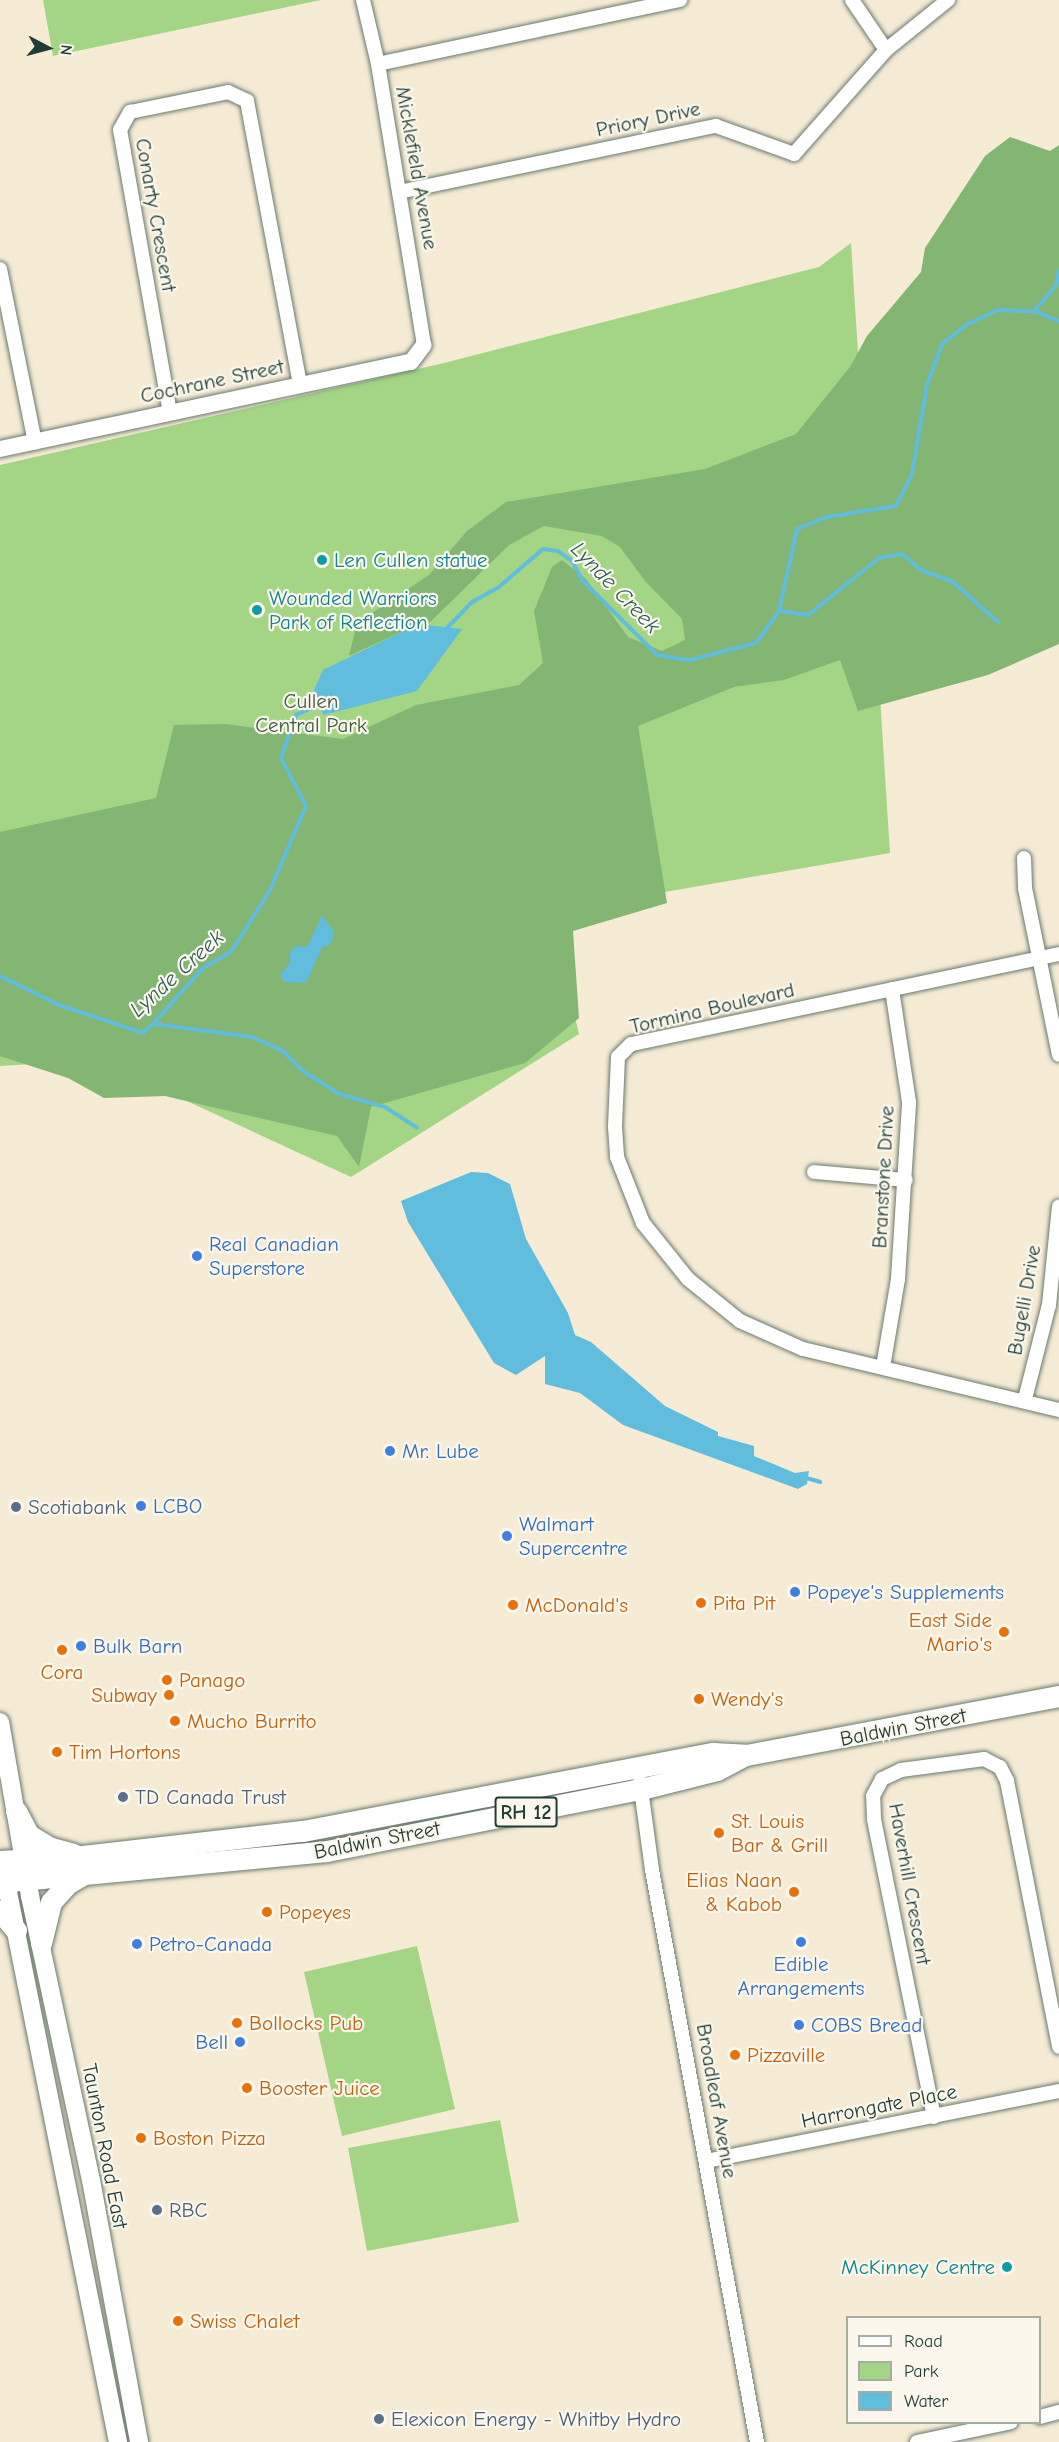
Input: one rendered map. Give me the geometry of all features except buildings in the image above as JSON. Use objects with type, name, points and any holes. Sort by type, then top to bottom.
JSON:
[{"type":"main road","name":"Baldwin Street","points":[[1,1868],[26,1870],[83,1865],[639,1779],[713,1753],[746,1755],[1059,1696]]},
{"type":"main road","name":"Taunton Road East","points":[[0,1722],[26,1870],[91,2180],[139,2442]]},
{"type":"main road","points":[[16,1811],[29,1834],[83,1865],[51,1902],[41,1943]]},
{"type":"main road","points":[[1,1868],[16,1930],[118,2442]]},
{"type":"main road","points":[[0,1911],[16,1930]]},
{"type":"street","name":"Micklefield Avenue","points":[[363,0],[378,64],[424,345]]},
{"type":"street","points":[[378,64],[680,0]]},
{"type":"street","points":[[852,0],[886,50]]},
{"type":"street","name":"Priory Drive","points":[[399,192],[716,126],[794,154],[886,50],[948,0]]},
{"type":"street","name":"Conarty Crescent","points":[[170,413],[120,130],[130,112],[228,92],[247,101],[300,385]]},
{"type":"street","points":[[0,269],[35,442]]},
{"type":"street","name":"Cochrane Street","points":[[0,449],[411,362],[424,345]]},
{"type":"street","points":[[1024,858],[1025,888],[1059,1055]]},
{"type":"street","name":"Tormina Boulevard","points":[[1059,954],[631,1044],[618,1057],[615,1127],[617,1157],[644,1223],[688,1280],[711,1302],[769,1337],[883,1367],[1025,1399],[1059,1410]]},
{"type":"street","name":"Branstone Drive","points":[[883,1367],[893,1325],[906,1180],[909,1102],[891,989]]},
{"type":"street","points":[[814,1172],[906,1180]]},
{"type":"street","name":"Bugelli Drive","points":[[1025,1399],[1049,1305],[1057,1256],[1059,1207]]},
{"type":"street","name":"Haverhill Crescent","points":[[934,2117],[874,1819],[873,1796],[882,1779],[901,1770],[984,1759],[1000,1767],[1006,1781],[1059,2047]]},
{"type":"street","name":"Broadleaf Avenue","points":[[639,1779],[652,1870],[757,2442]]},
{"type":"street","name":"Harrongate Place","points":[[706,2161],[1059,2091]]},
{"type":"street","points":[[1041,2416],[1059,2412]]},
{"type":"street","points":[[917,2442],[1002,2424]]},
{"type":"green space","points":[[43,0],[321,0],[53,56]]},
{"type":"green space","points":[[1010,137],[1050,151],[1059,145],[1059,644],[988,675],[858,711],[840,660],[784,680],[734,687],[638,726],[667,903],[573,931],[579,1018],[525,1063],[371,1107],[359,1167],[337,1136],[165,1096],[104,1098],[68,1078],[0,1056],[0,832],[156,798],[174,725],[225,724],[343,739],[416,705],[519,685],[543,663],[534,611],[552,567],[562,560],[586,579],[628,637],[662,651],[685,640],[682,619],[645,581],[620,547],[602,536],[544,526],[509,545],[427,625],[414,626],[349,656],[357,623],[429,575],[467,531],[506,502],[705,469],[796,434],[850,367],[867,336],[921,272],[925,248],[985,156]]},
{"type":"green space","name":"Cullen Central Park","points":[[851,243],[890,853],[550,912],[579,1034],[351,1177],[98,1060],[0,1066],[0,465],[444,363],[819,267]]},
{"type":"green space","points":[[417,1946],[455,2109],[342,2136],[304,1972]]},
{"type":"green space","points":[[500,2120],[519,2222],[367,2251],[348,2148]]},
{"type":"water","points":[[427,625],[462,629],[417,691],[323,715],[314,690],[323,670],[414,626]]},
{"type":"water","points":[[322,915],[334,932],[330,945],[322,947],[306,983],[284,982],[280,975],[290,963],[290,952],[296,946],[307,947]]},
{"type":"water","points":[[471,1172],[488,1173],[510,1184],[526,1239],[568,1313],[575,1335],[591,1342],[665,1406],[718,1432],[718,1436],[754,1446],[754,1456],[795,1473],[809,1471],[807,1484],[798,1489],[623,1425],[580,1393],[545,1384],[545,1356],[516,1375],[494,1363],[408,1222],[401,1201]]},
{"type":"waterway","points":[[1034,311],[1056,286],[1059,270]]},
{"type":"waterway","name":"Lynde Creek","points":[[446,629],[472,602],[499,587],[543,549],[558,551],[572,561],[582,580],[657,655],[690,660],[756,643],[779,611],[797,529],[827,517],[896,506],[912,474],[927,385],[942,344],[968,324],[998,310],[1034,311],[1059,321]]},
{"type":"waterway","points":[[779,611],[808,615],[879,558],[902,554],[921,570],[952,581],[998,622]]},
{"type":"waterway","name":"Lynde Creek","points":[[0,976],[59,1005],[143,1033],[203,968],[231,952],[270,890],[306,806],[281,758],[296,715],[321,704]]},
{"type":"waterway","points":[[154,1024],[252,1037],[283,1051],[303,1071],[339,1094],[385,1107],[417,1128]]},
{"type":"waterway","points":[[803,1477],[820,1482]]},
{"type":"place","name":"Len Cullen statue","points":[[322,560]]},
{"type":"place","name":"Wounded Warriors Park of Reflection","points":[[257,610]]},
{"type":"place","name":"Real Canadian Superstore","points":[[197,1256]]},
{"type":"place","name":"Mr. Lube","points":[[390,1451]]},
{"type":"place","name":"LCBO","points":[[141,1506]]},
{"type":"place","name":"Scotiabank","points":[[16,1507]]},
{"type":"place","name":"Walmart Supercentre","points":[[507,1536]]},
{"type":"place","name":"Popeye's Supplements","points":[[795,1592]]},
{"type":"place","name":"Pita Pit","points":[[701,1603]]},
{"type":"place","name":"McDonald's","points":[[513,1605]]},
{"type":"place","name":"East Side Mario's","points":[[1004,1632]]},
{"type":"place","name":"Bulk Barn","points":[[81,1646]]},
{"type":"place","name":"Cora","points":[[62,1650]]},
{"type":"place","name":"Panago","points":[[167,1680]]},
{"type":"place","name":"Subway","points":[[169,1695]]},
{"type":"place","name":"Wendy's","points":[[699,1699]]},
{"type":"place","name":"Mucho Burrito","points":[[175,1721]]},
{"type":"place","name":"Tim Hortons","points":[[57,1752]]},
{"type":"place","name":"TD Canada Trust","points":[[123,1797]]},
{"type":"place","name":"St. Louis Bar & Grill","points":[[719,1833]]},
{"type":"place","name":"Elias Naan & Kabob","points":[[794,1892]]},
{"type":"place","name":"Popeyes","points":[[267,1912]]},
{"type":"place","name":"Edible Arrangements","points":[[801,1942]]},
{"type":"place","name":"Petro-Canada","points":[[137,1944]]},
{"type":"place","name":"Bollocks Pub","points":[[237,2023]]},
{"type":"place","name":"COBS Bread","points":[[799,2025]]},
{"type":"place","name":"Bell","points":[[240,2042]]},
{"type":"place","name":"Pizzaville","points":[[735,2055]]},
{"type":"place","name":"Booster Juice","points":[[247,2088]]},
{"type":"place","name":"Boston Pizza","points":[[141,2138]]},
{"type":"place","name":"RBC","points":[[157,2210]]},
{"type":"place","name":"McKinney Centre","points":[[1007,2267]]},
{"type":"place","name":"Swiss Chalet","points":[[178,2321]]},
{"type":"place","name":"Elexicon Energy - Whitby Hydro","points":[[379,2419]]}]
